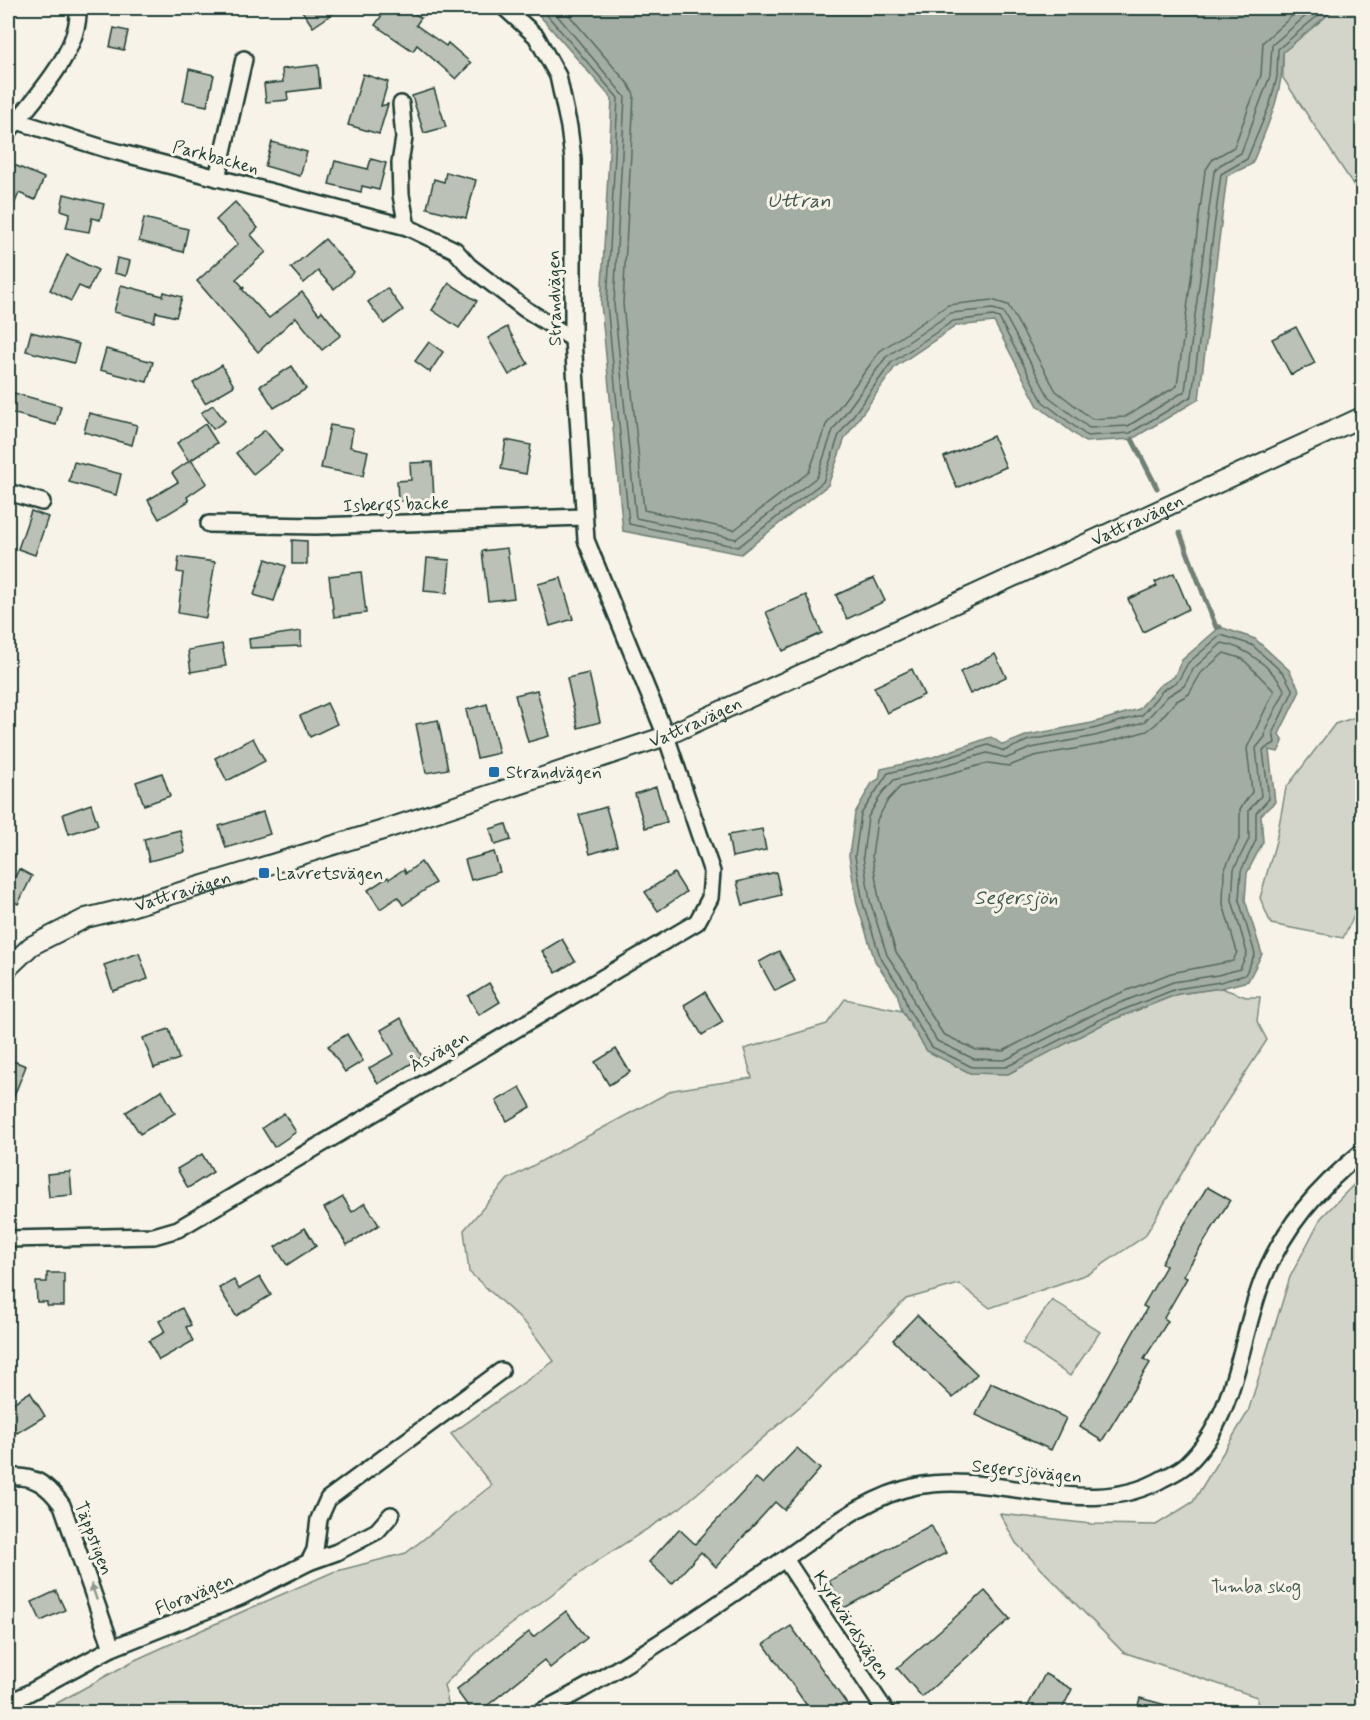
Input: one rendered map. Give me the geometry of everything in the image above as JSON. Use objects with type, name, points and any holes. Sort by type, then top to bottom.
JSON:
[{"type":"street","points":[[12,127],[71,44],[78,20],[78,8]]},
{"type":"street","name":"Strandvägen","points":[[505,8],[536,36],[558,76],[573,159],[573,339],[586,540],[601,582],[666,736]]},
{"type":"street","points":[[218,177],[244,59]]},
{"type":"street","points":[[401,104],[404,138],[400,163],[401,195],[407,227]]},
{"type":"street","name":"Parkbacken","points":[[12,127],[218,177],[407,227],[455,250],[469,266],[525,309],[573,339]]},
{"type":"street","name":"Vattravägen","points":[[10,961],[52,934],[86,918],[131,907],[383,830],[666,736],[1362,417]]},
{"type":"street","points":[[8,492],[42,502]]},
{"type":"street","name":"Isbergs backe","points":[[209,524],[231,527],[316,526],[584,517]]},
{"type":"street","name":"Åsvägen","points":[[8,1239],[154,1236],[178,1229],[698,922],[710,898],[712,872],[666,736]]},
{"type":"street","name":"Segersjövägen","points":[[540,1713],[563,1707],[785,1559],[814,1537],[877,1500],[920,1486],[964,1483],[1107,1497],[1132,1493],[1186,1466],[1202,1448],[1223,1409],[1263,1281],[1286,1231],[1325,1185],[1362,1152]]},
{"type":"street","points":[[309,1562],[315,1550],[319,1519],[328,1499],[501,1371]]},
{"type":"street","name":"Täppstigen","points":[[8,1477],[25,1476],[37,1480],[50,1488],[62,1505],[112,1648]]},
{"type":"street","name":"Floravägen","points":[[8,1704],[112,1648],[240,1597],[309,1562],[337,1552],[378,1532],[391,1515]]},
{"type":"street","name":"Kyrkvärdsvägen","points":[[785,1559],[886,1713]]},
{"type":"green space","points":[[1336,8],[1362,8],[1362,198],[1283,78],[1283,52]]},
{"type":"green space","points":[[1362,715],[1362,900],[1343,938],[1271,924],[1260,898],[1276,841],[1286,788],[1335,724]]},
{"type":"green space","points":[[1221,988],[1246,997],[1260,997],[1257,1021],[1267,1040],[1196,1149],[1145,1236],[1090,1273],[990,1308],[959,1284],[906,1299],[810,1398],[680,1508],[594,1563],[485,1644],[444,1685],[449,1707],[453,1712],[41,1712],[135,1660],[333,1572],[406,1553],[492,1485],[451,1434],[554,1361],[528,1326],[469,1272],[464,1230],[508,1179],[673,1090],[752,1078],[744,1049],[827,1024],[845,999],[902,1011],[927,1051],[970,1073],[1008,1074],[1107,1022],[1178,994]]},
{"type":"green space","name":"Tumba skog","points":[[1362,1176],[1362,1712],[1258,1712],[1257,1697],[1123,1652],[1016,1543],[1000,1514],[1092,1524],[1156,1525],[1193,1502],[1248,1412],[1290,1277],[1321,1218]]},
{"type":"green space","points":[[1052,1300],[1100,1332],[1070,1376],[1022,1343]]},
{"type":"water","name":"Uttran","points":[[533,8],[1336,8],[1283,52],[1277,96],[1252,164],[1227,176],[1199,399],[1132,439],[1085,442],[1038,406],[994,322],[956,326],[895,367],[845,438],[828,485],[741,554],[623,531],[601,304],[612,99]]},
{"type":"water","name":"Segersjön","points":[[1220,627],[1255,639],[1289,670],[1300,691],[1279,734],[1283,742],[1278,752],[1269,750],[1275,802],[1261,815],[1263,842],[1247,873],[1245,900],[1262,954],[1248,981],[1221,988],[1178,994],[1107,1022],[1008,1074],[970,1073],[927,1051],[902,1011],[897,993],[875,961],[857,904],[849,856],[855,813],[872,783],[879,779],[881,769],[933,757],[991,737],[1003,745],[1028,735],[1092,723],[1139,709],[1159,686],[1174,677],[1182,660]]},
{"type":"building","points":[[300,8],[341,8],[313,27]]},
{"type":"building","points":[[387,8],[406,8],[421,18],[416,25],[446,46],[448,43],[471,63],[456,79],[417,45],[413,51],[375,25]]},
{"type":"building","points":[[114,28],[128,31],[124,50],[110,47]]},
{"type":"building","points":[[318,65],[320,88],[287,92],[288,100],[266,102],[264,84],[283,82],[282,69]]},
{"type":"building","points":[[189,69],[214,75],[207,106],[183,101]]},
{"type":"building","points":[[363,74],[388,82],[381,106],[388,104],[379,134],[348,125]]},
{"type":"building","points":[[434,89],[446,127],[424,133],[412,96]]},
{"type":"building","points":[[272,142],[307,152],[300,176],[265,166]]},
{"type":"building","points":[[371,159],[386,163],[379,190],[362,186],[361,192],[329,184],[335,161],[368,169]]},
{"type":"building","points":[[12,164],[44,178],[35,200],[19,193],[8,219],[8,176]]},
{"type":"building","points":[[446,172],[476,180],[466,218],[427,208],[434,179],[444,182]]},
{"type":"building","points":[[64,194],[104,204],[100,220],[92,218],[89,232],[66,228],[70,213],[61,210]]},
{"type":"building","points":[[235,202],[258,228],[251,235],[266,252],[236,279],[244,288],[242,289],[269,318],[302,292],[319,314],[322,311],[341,335],[322,350],[296,317],[258,352],[197,281],[238,244],[216,220]]},
{"type":"building","points":[[144,218],[188,229],[183,252],[139,241]]},
{"type":"building","points":[[325,239],[354,272],[334,289],[318,271],[304,283],[291,268]]},
{"type":"building","points":[[67,255],[98,270],[88,290],[79,286],[71,301],[50,290]]},
{"type":"building","points":[[117,258],[130,261],[126,276],[114,273]]},
{"type":"building","points":[[449,283],[477,301],[459,328],[432,310]]},
{"type":"building","points":[[121,285],[163,296],[164,292],[182,297],[176,317],[156,312],[154,322],[114,312]]},
{"type":"building","points":[[387,288],[403,310],[384,324],[368,302]]},
{"type":"building","points":[[507,327],[528,364],[509,375],[488,338]]},
{"type":"building","points":[[1296,327],[1315,363],[1291,375],[1272,339]]},
{"type":"building","points":[[31,332],[79,344],[74,363],[26,351]]},
{"type":"building","points":[[429,342],[443,352],[430,372],[415,361]]},
{"type":"building","points":[[106,349],[153,362],[147,382],[100,370]]},
{"type":"building","points":[[222,365],[234,386],[205,403],[193,383]]},
{"type":"building","points":[[292,366],[306,389],[274,408],[260,386]]},
{"type":"building","points":[[14,393],[61,406],[56,425],[8,412]]},
{"type":"building","points":[[213,405],[225,421],[213,429],[201,413]]},
{"type":"building","points":[[89,413],[137,425],[132,445],[84,432]]},
{"type":"building","points":[[205,424],[217,443],[191,460],[207,483],[187,497],[189,501],[159,519],[148,500],[178,482],[172,473],[189,461],[177,443]]},
{"type":"building","points":[[330,425],[353,429],[350,447],[368,451],[363,476],[321,468]]},
{"type":"building","points":[[265,430],[282,451],[253,474],[236,453]]},
{"type":"building","points":[[993,436],[1006,467],[957,488],[944,457]]},
{"type":"building","points":[[506,440],[531,445],[526,474],[501,469]]},
{"type":"building","points":[[74,462],[121,474],[116,495],[69,482]]},
{"type":"building","points":[[432,462],[434,499],[398,501],[397,481],[411,480],[410,463]]},
{"type":"building","points":[[31,511],[48,517],[35,555],[18,549]]},
{"type":"building","points":[[292,540],[307,541],[307,564],[292,564]]},
{"type":"building","points":[[507,548],[514,598],[488,601],[482,551]]},
{"type":"building","points":[[179,557],[215,562],[206,618],[178,613],[183,573],[177,572]]},
{"type":"building","points":[[427,558],[450,560],[447,593],[424,591]]},
{"type":"building","points":[[266,559],[286,566],[274,601],[254,595]]},
{"type":"building","points":[[361,572],[366,613],[334,617],[329,576]]},
{"type":"building","points":[[1174,573],[1189,609],[1143,632],[1128,599],[1157,586],[1155,582]]},
{"type":"building","points":[[561,578],[573,619],[550,626],[538,584]]},
{"type":"building","points":[[874,578],[885,601],[847,619],[836,595]]},
{"type":"building","points":[[806,595],[822,633],[783,651],[766,612]]},
{"type":"building","points":[[301,631],[301,646],[250,648],[249,639]]},
{"type":"building","points":[[222,644],[226,666],[191,672],[188,650]]},
{"type":"building","points":[[995,654],[1006,677],[970,694],[960,672]]},
{"type":"building","points":[[912,669],[924,695],[887,713],[874,687]]},
{"type":"building","points":[[589,673],[600,722],[578,728],[567,678]]},
{"type":"building","points":[[537,690],[549,736],[528,742],[515,695]]},
{"type":"building","points":[[327,703],[337,724],[310,737],[300,716]]},
{"type":"building","points":[[487,704],[499,753],[477,758],[466,710]]},
{"type":"building","points":[[438,720],[448,769],[426,773],[416,724]]},
{"type":"building","points":[[253,738],[265,761],[227,781],[215,758]]},
{"type":"building","points":[[162,773],[170,796],[144,805],[136,782]]},
{"type":"building","points":[[656,787],[667,822],[645,828],[635,794]]},
{"type":"building","points":[[91,804],[98,825],[69,834],[63,814]]},
{"type":"building","points":[[606,807],[617,846],[590,854],[579,815]]},
{"type":"building","points":[[263,812],[270,834],[226,848],[219,826]]},
{"type":"building","points":[[506,824],[511,840],[495,845],[490,829]]},
{"type":"building","points":[[762,829],[766,850],[732,857],[728,835]]},
{"type":"building","points":[[180,830],[185,852],[149,861],[144,839]]},
{"type":"building","points":[[494,852],[500,872],[471,880],[465,860]]},
{"type":"building","points":[[421,862],[435,883],[403,905],[398,897],[380,909],[368,890],[404,869],[406,873]]},
{"type":"building","points":[[19,869],[32,876],[18,904],[8,898],[8,873],[15,877]]},
{"type":"building","points":[[776,872],[781,895],[743,905],[737,882]]},
{"type":"building","points":[[674,873],[686,892],[658,911],[645,892]]},
{"type":"building","points":[[562,939],[575,961],[556,973],[542,951]]},
{"type":"building","points":[[779,951],[795,981],[775,991],[759,962]]},
{"type":"building","points":[[139,953],[148,979],[113,991],[104,965]]},
{"type":"building","points":[[489,983],[500,1002],[479,1015],[468,996]]},
{"type":"building","points":[[705,992],[723,1022],[702,1035],[684,1005]]},
{"type":"building","points":[[401,1018],[422,1057],[378,1084],[369,1068],[394,1054],[381,1030]]},
{"type":"building","points":[[169,1029],[179,1059],[154,1068],[143,1038]]},
{"type":"building","points":[[347,1034],[363,1061],[345,1072],[328,1046]]},
{"type":"building","points":[[616,1049],[630,1072],[609,1085],[595,1062]]},
{"type":"building","points":[[11,1060],[26,1066],[8,1111],[8,1070]]},
{"type":"building","points":[[520,1087],[531,1107],[507,1121],[496,1101]]},
{"type":"building","points":[[162,1090],[175,1113],[140,1134],[126,1112]]},
{"type":"building","points":[[284,1113],[296,1132],[274,1147],[262,1128]]},
{"type":"building","points":[[202,1154],[213,1172],[188,1188],[177,1169]]},
{"type":"building","points":[[70,1172],[72,1195],[49,1197],[47,1174]]},
{"type":"building","points":[[1207,1187],[1230,1200],[1183,1276],[1187,1278],[1164,1318],[1168,1321],[1144,1359],[1150,1363],[1102,1441],[1080,1427],[1147,1308],[1143,1306],[1166,1266],[1161,1263]]},
{"type":"building","points":[[343,1197],[352,1212],[365,1203],[379,1225],[347,1245],[324,1208]]},
{"type":"building","points":[[305,1228],[316,1246],[287,1265],[275,1247]]},
{"type":"building","points":[[47,1273],[64,1273],[64,1306],[47,1306],[47,1302],[37,1302],[36,1282],[47,1282]]},
{"type":"building","points":[[260,1277],[271,1295],[236,1316],[219,1288],[234,1280],[239,1289]]},
{"type":"building","points":[[182,1308],[191,1325],[186,1327],[193,1341],[159,1360],[149,1341],[165,1332],[159,1321]]},
{"type":"building","points":[[917,1315],[977,1374],[953,1398],[893,1340]]},
{"type":"building","points":[[991,1383],[1066,1418],[1051,1450],[976,1415]]},
{"type":"building","points":[[30,1392],[45,1416],[17,1433],[8,1417],[8,1406]]},
{"type":"building","points":[[797,1448],[820,1469],[784,1510],[775,1502],[716,1567],[701,1552],[672,1584],[649,1562],[679,1529],[695,1544],[756,1478],[763,1484]]},
{"type":"building","points":[[931,1525],[946,1553],[844,1608],[829,1581]]},
{"type":"building","points":[[56,1591],[65,1610],[41,1621],[32,1602]]},
{"type":"building","points":[[985,1591],[1010,1619],[922,1697],[897,1668]]},
{"type":"building","points":[[566,1611],[587,1638],[550,1668],[544,1660],[478,1713],[473,1713],[456,1690],[529,1632],[533,1637]]},
{"type":"building","points":[[791,1626],[853,1713],[812,1713],[764,1644]]},
{"type":"building","points":[[1045,1674],[1072,1689],[1060,1713],[1024,1713]]},
{"type":"building","points":[[1140,1698],[1177,1708],[1177,1713],[1136,1713]]},
{"type":"waterway","points":[[1132,439],[1157,488]]},
{"type":"waterway","points":[[1180,533],[1216,627],[1220,627]]},
{"type":"place","name":"Strandvägen","points":[[494,772]]},
{"type":"place","name":"Lavretsvägen","points":[[264,873]]}]
